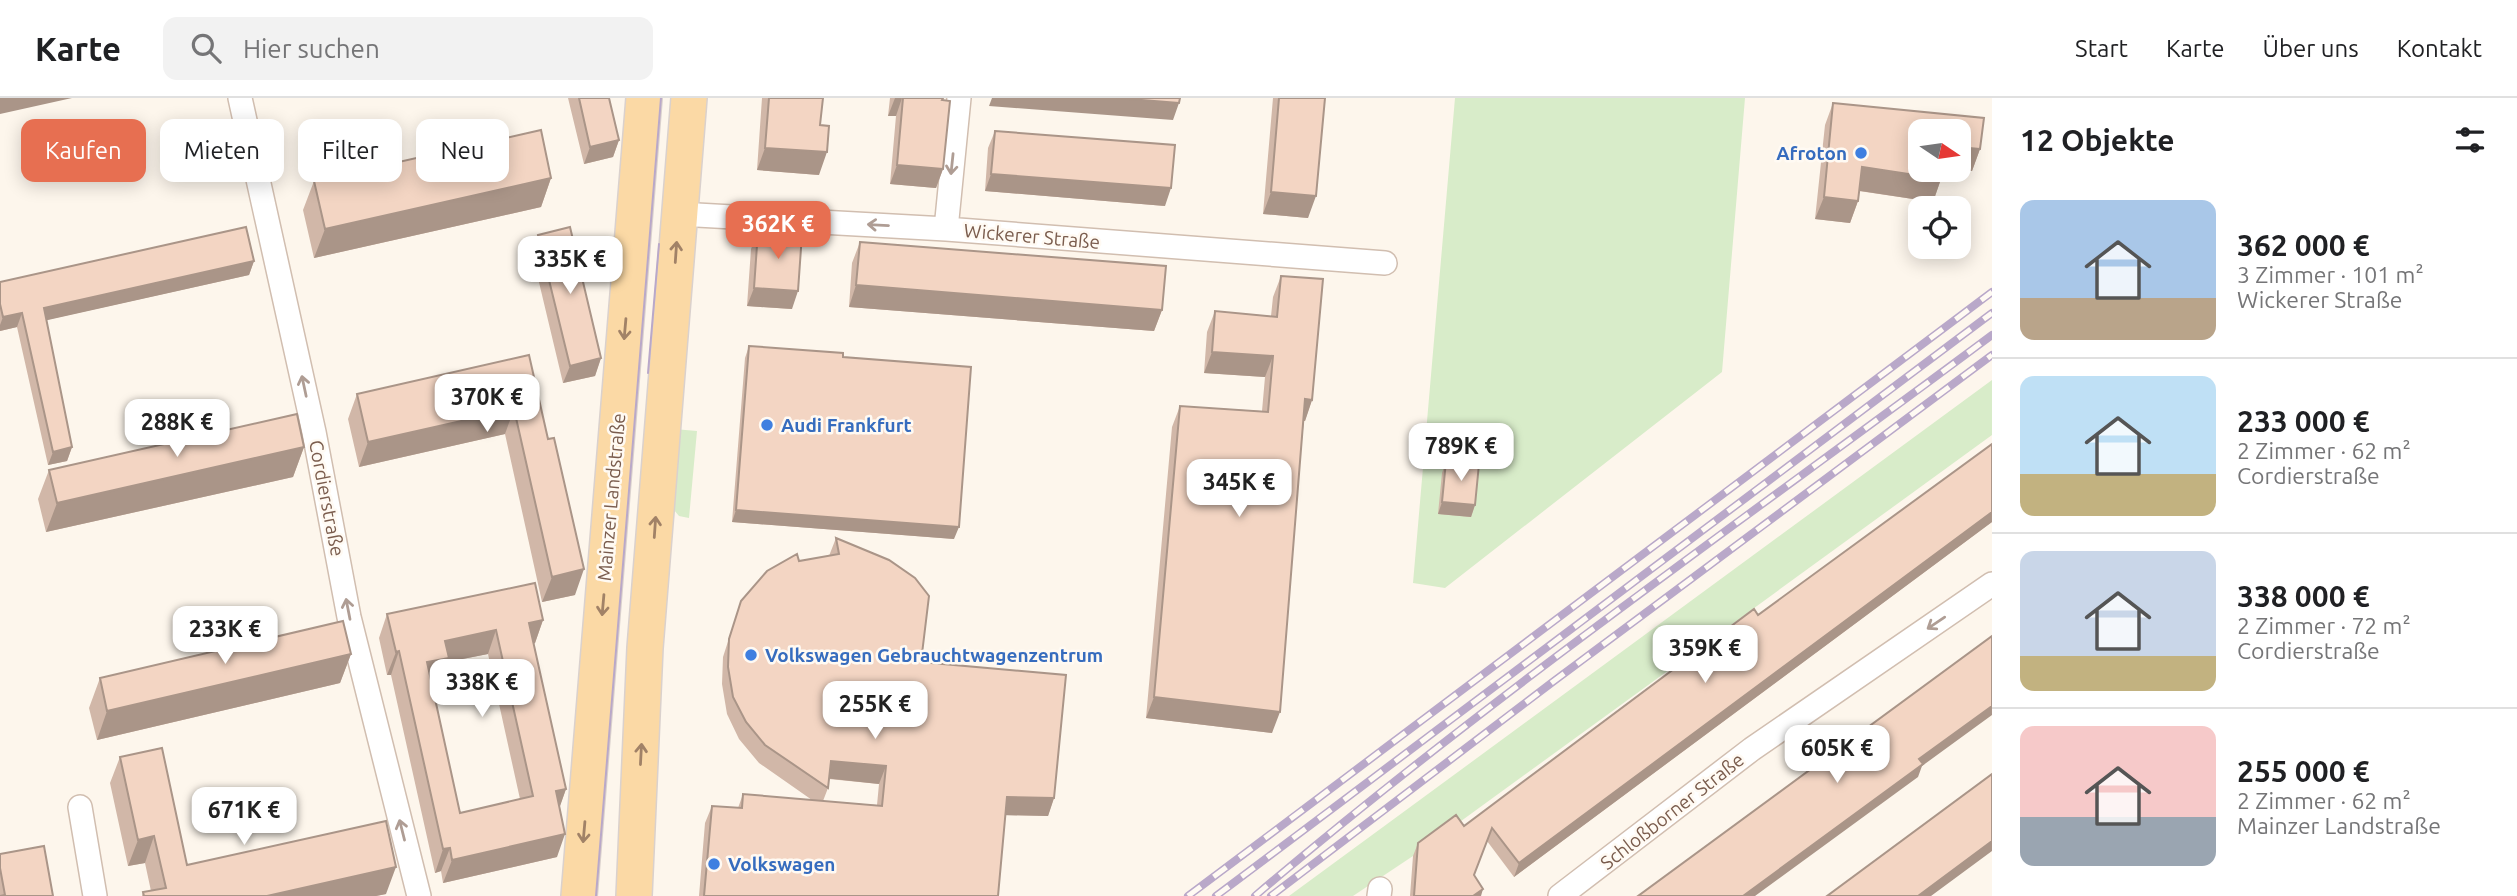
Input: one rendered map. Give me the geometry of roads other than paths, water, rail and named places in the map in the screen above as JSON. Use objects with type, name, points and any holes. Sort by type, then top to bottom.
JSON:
[{"type":"main road","name":"Mainzer Landstraße","points":[[579,896],[644,98]]},
{"type":"main road","points":[[631,891],[645,648],[689,98]]},
{"type":"street","name":"Cordierstraße","points":[[240,98],[311,418],[349,617],[419,896]]},
{"type":"street","points":[[946,229],[959,98]]},
{"type":"street","name":"Wickerer Straße","points":[[679,214],[946,229],[1385,263]]},
{"type":"street","name":"Schloßborner Straße","points":[[1560,896],[1752,749],[1992,584]]},
{"type":"street","points":[[80,807],[94,896]]},
{"type":"tram line","points":[[596,896],[661,98]]},
{"type":"tram line","points":[[648,373],[659,244]]},
{"type":"railway","points":[[1188,896],[1992,292]]},
{"type":"railway","points":[[1216,896],[1992,313]]},
{"type":"railway","points":[[1255,896],[1344,822],[1526,679],[1992,335]]},
{"type":"railway","points":[[1271,896],[1554,681],[1992,355]]},
{"type":"place","name":"Afroton","points":[[1861,153]]},
{"type":"place","name":"Audi Frankfurt","points":[[767,425]]},
{"type":"place","name":"Volkswagen Gebrauchtwagenzentrum","points":[[751,655]]},
{"type":"place","name":"Volkswagen","points":[[714,864]]}]
